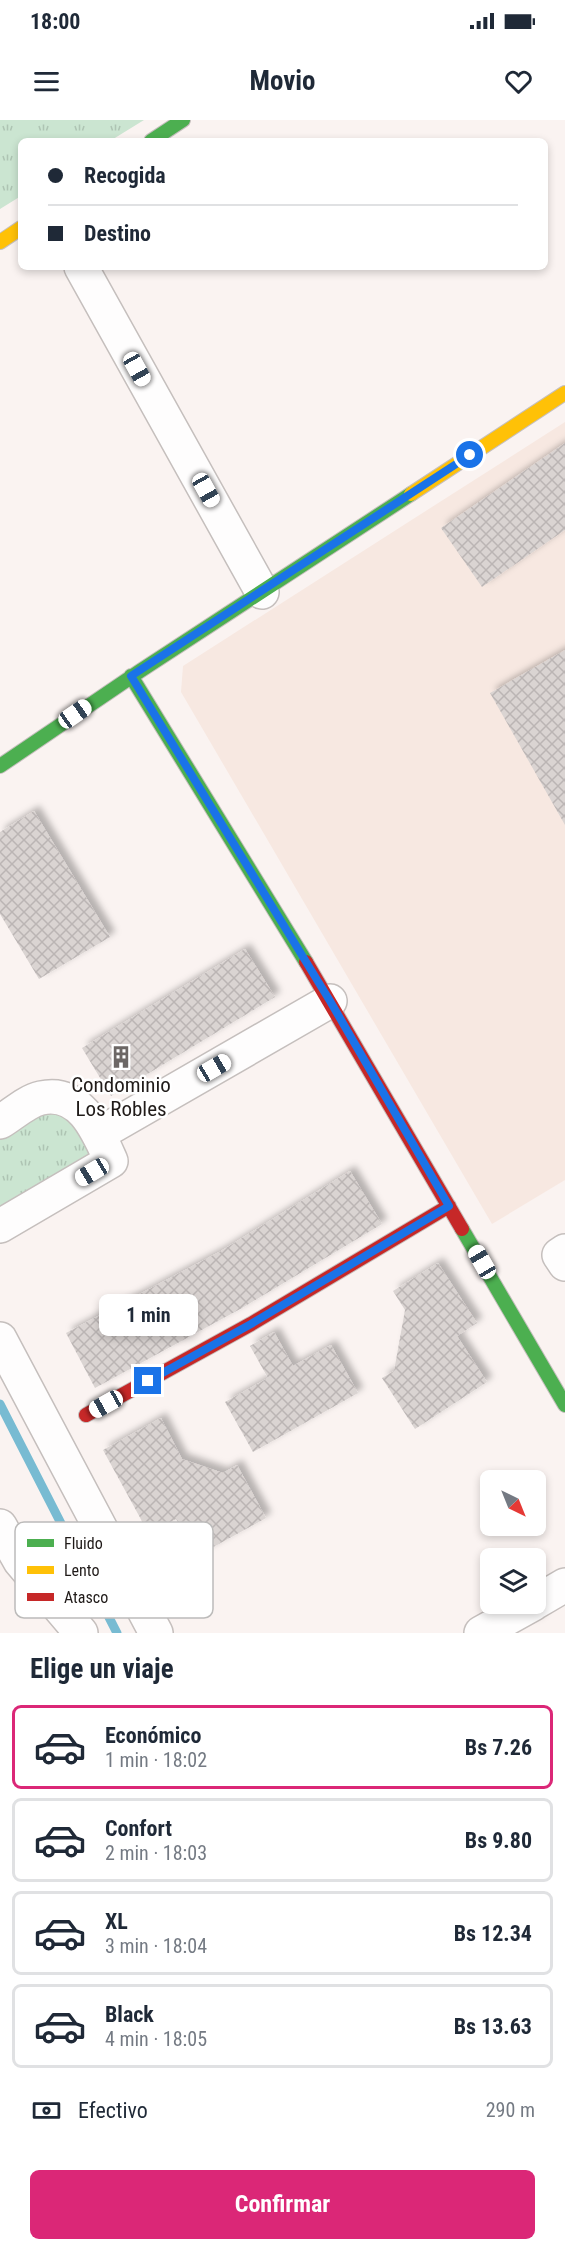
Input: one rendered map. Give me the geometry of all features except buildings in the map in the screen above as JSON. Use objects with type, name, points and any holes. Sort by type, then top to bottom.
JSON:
[{"type":"street","points":[[156,138],[183,120]]},
{"type":"street","points":[[0,242],[18,230]]},
{"type":"street","points":[[83,270],[262,592]]},
{"type":"street","points":[[0,766],[131,676],[565,393]]},
{"type":"street","points":[[131,676],[330,1001],[563,1396]]},
{"type":"street","points":[[99,1134],[330,1001]]},
{"type":"street","points":[[0,1122],[39,1098],[57,1097],[75,1104],[88,1117],[99,1134],[111,1161],[0,1226]]},
{"type":"street","points":[[86,1415],[251,1324],[449,1206]]},
{"type":"street","points":[[565,1251],[559,1255],[565,1264]]},
{"type":"street","points":[[0,1339],[97,1522]]},
{"type":"street","points":[[0,1526],[15,1553]]},
{"type":"street","points":[[546,1596],[565,1586]]},
{"type":"street","points":[[481,1633],[515,1614]]},
{"type":"street","points":[[68,1618],[81,1633]]},
{"type":"street","points":[[148,1618],[156,1633]]},
{"type":"shaded area","points":[[565,422],[565,1180],[492,1224],[181,692],[183,666]]},
{"type":"green space","points":[[0,120],[144,120],[115,138],[18,138],[18,198],[0,209]]},
{"type":"green space","points":[[51,1107],[76,1118],[91,1155],[0,1215],[0,1138]]},
{"type":"waterway","points":[[0,1404],[60,1522]]},
{"type":"waterway","points":[[109,1618],[117,1633]]},
{"type":"traffic: fast","points":[[156,138],[183,120]]},
{"type":"traffic: fast","points":[[0,766],[140,671],[411,494]]},
{"type":"traffic: fast","points":[[131,676],[306,962]]},
{"type":"traffic: fast","points":[[462,1229],[565,1405]]},
{"type":"traffic: slow","points":[[0,242],[18,230]]},
{"type":"traffic: slow","points":[[411,494],[565,393]]},
{"type":"traffic: jam","points":[[306,962],[462,1229]]},
{"type":"traffic: jam","points":[[86,1415],[251,1324],[449,1206]]},
{"type":"place","name":"Condominio Los Robles","points":[[121,1057]]},
{"type":"route","points":[[148,1381],[251,1324],[449,1206],[330,1001],[131,676],[470,455]]}]
